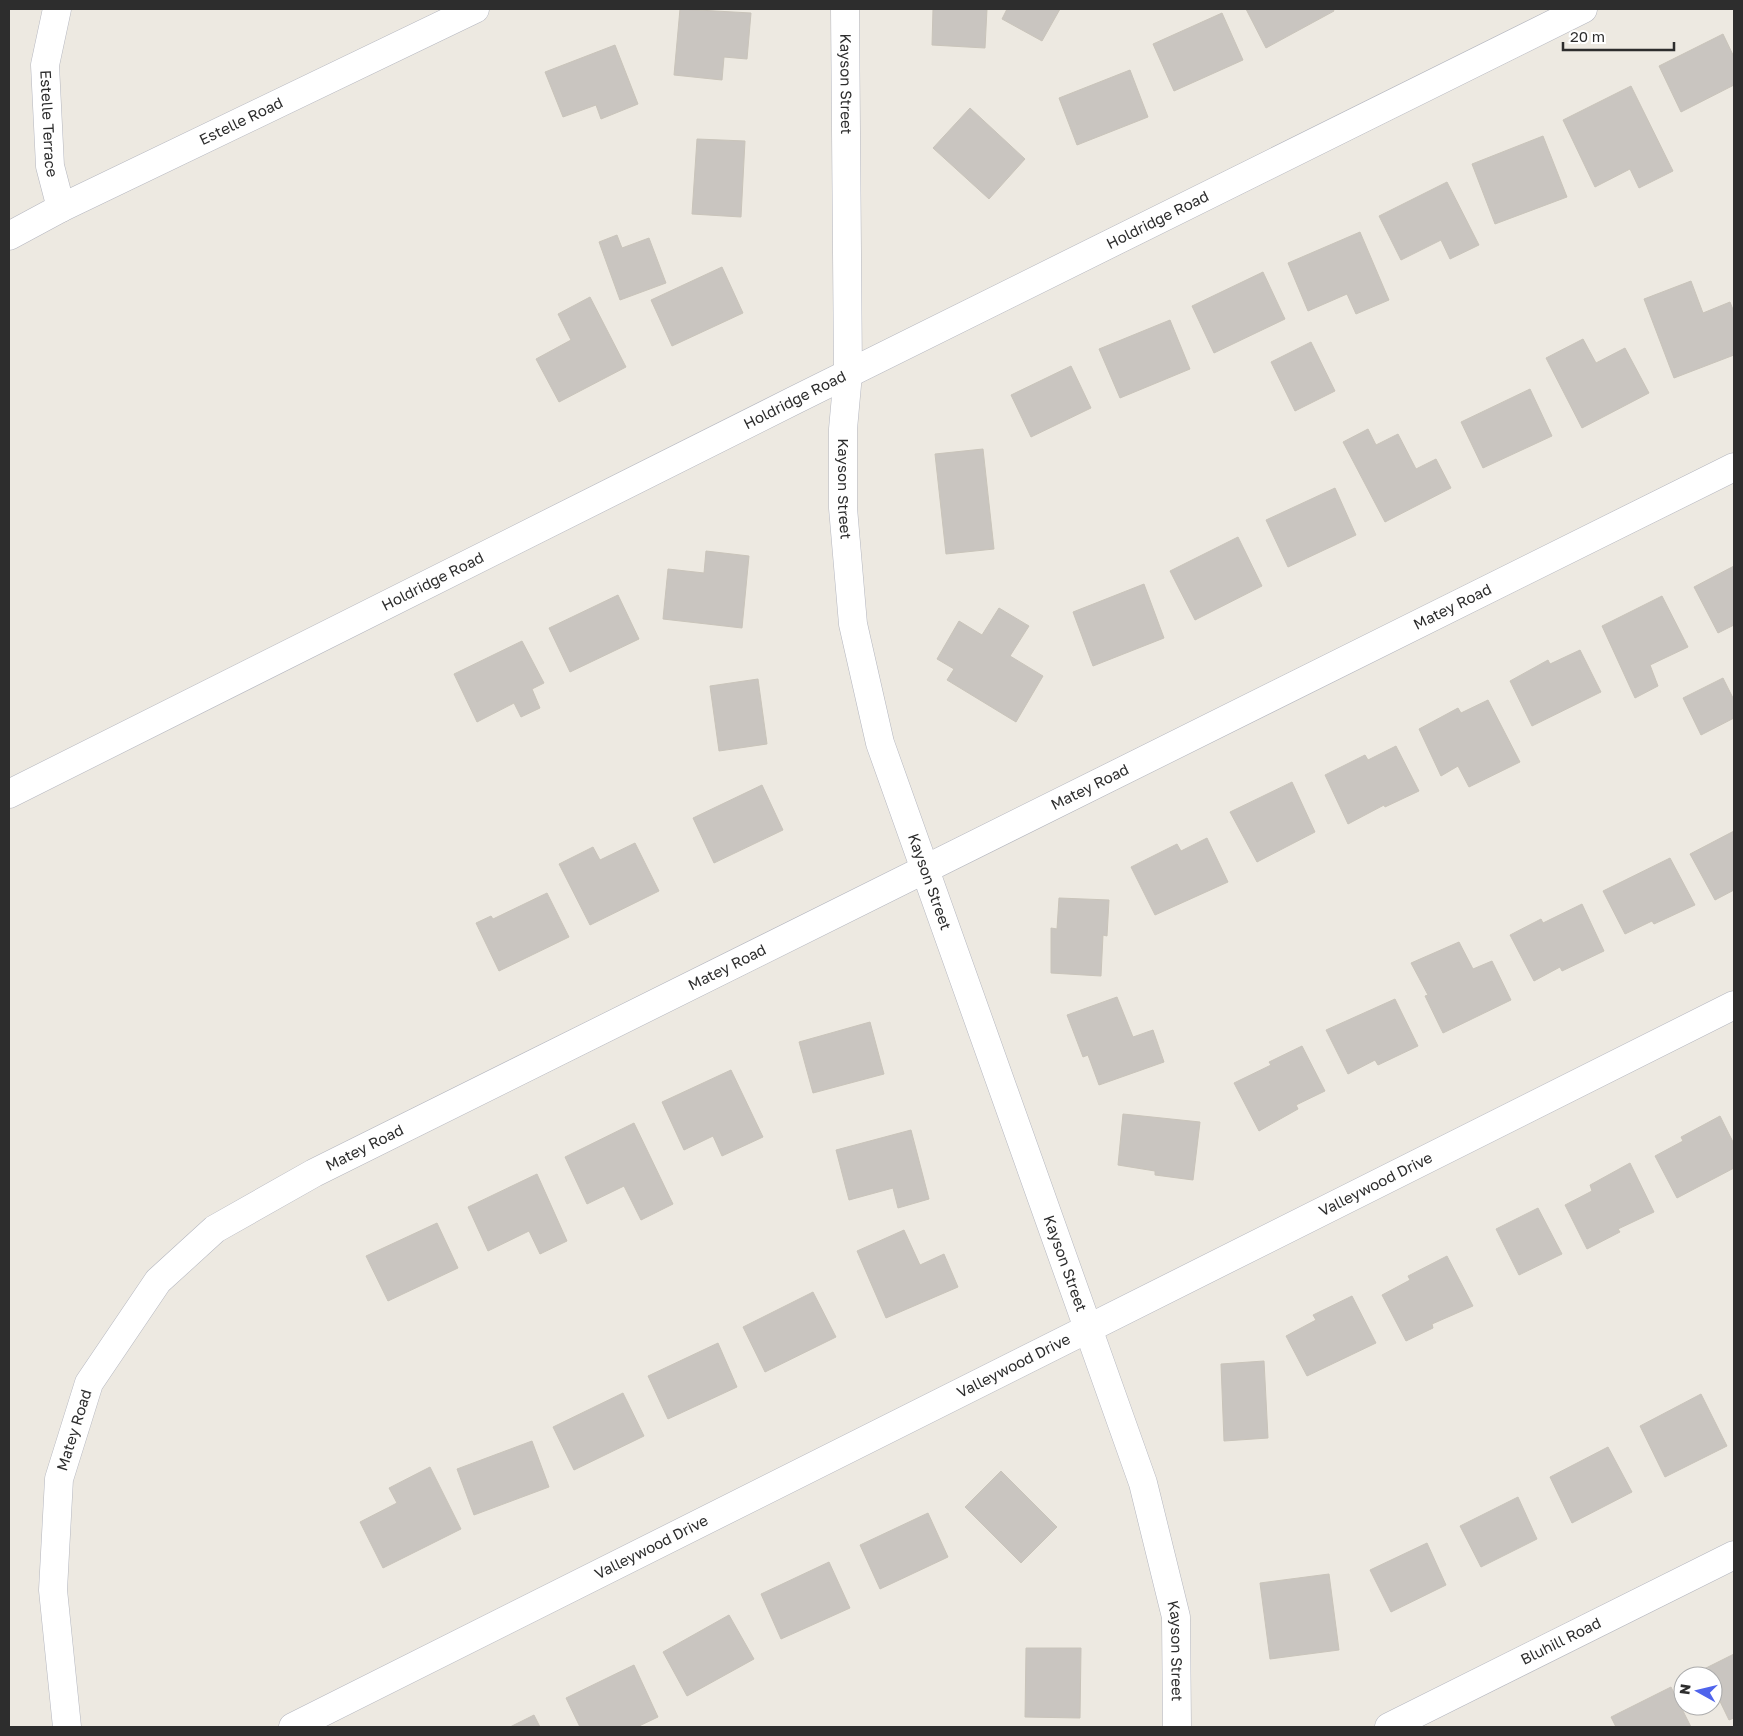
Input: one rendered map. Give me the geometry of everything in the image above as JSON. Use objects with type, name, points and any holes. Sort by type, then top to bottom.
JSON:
[{"type":"street","name":"Estelle Terrace","points":[[57,9],[45,64],[50,166],[61,208]]},
{"type":"street","name":"Estelle Road","points":[[9,236],[61,208],[475,9]]},
{"type":"street","name":"Kayson Street","points":[[845,9],[848,374],[843,429],[844,508],[853,624],[880,743],[924,872],[1143,1483],[1176,1617],[1177,1727]]},
{"type":"street","name":"Holdridge Road","points":[[9,794],[1583,9]]},
{"type":"street","name":"Matey Road","points":[[67,1727],[53,1590],[59,1479],[89,1383],[158,1281],[215,1230],[314,1173],[924,872],[1734,467]]},
{"type":"street","name":"Valleywood Drive","points":[[293,1727],[1734,1005]]},
{"type":"street","name":"Bluhill Road","points":[[1389,1727],[1734,1555]]},
{"type":"building","points":[[680,9],[751,13],[747,59],[724,57],[722,80],[674,75]]},
{"type":"building","points":[[933,9],[987,9],[985,48],[932,45]]},
{"type":"building","points":[[1007,9],[1060,9],[1042,41],[1002,19]]},
{"type":"building","points":[[1246,9],[1333,9],[1334,11],[1266,48]]},
{"type":"building","points":[[1222,13],[1243,60],[1174,91],[1153,44]]},
{"type":"building","points":[[1723,34],[1734,57],[1734,85],[1681,112],[1659,66]]},
{"type":"building","points":[[615,45],[638,104],[601,119],[596,105],[563,117],[545,72]]},
{"type":"building","points":[[1130,70],[1148,117],[1077,145],[1059,98]]},
{"type":"building","points":[[1631,86],[1673,171],[1639,188],[1630,169],[1595,187],[1563,120]]},
{"type":"building","points":[[970,108],[1025,159],[989,199],[933,148]]},
{"type":"building","points":[[1543,136],[1567,197],[1495,224],[1472,164]]},
{"type":"building","points":[[697,139],[745,141],[741,217],[692,214]]},
{"type":"building","points":[[1447,182],[1479,245],[1450,259],[1441,240],[1401,260],[1379,216]]},
{"type":"building","points":[[1360,232],[1389,300],[1356,314],[1347,294],[1308,311],[1288,263]]},
{"type":"building","points":[[617,235],[622,248],[649,238],[666,283],[620,300],[599,242]]},
{"type":"building","points":[[722,267],[743,313],[672,346],[651,300]]},
{"type":"building","points":[[1263,272],[1285,319],[1214,353],[1192,306]]},
{"type":"building","points":[[1691,281],[1703,313],[1730,302],[1734,312],[1734,355],[1674,378],[1644,299]]},
{"type":"building","points":[[590,297],[626,367],[559,402],[536,359],[571,340],[558,314]]},
{"type":"building","points":[[1170,320],[1190,369],[1120,398],[1099,349]]},
{"type":"building","points":[[1583,339],[1596,363],[1625,348],[1649,393],[1582,428],[1546,358]]},
{"type":"building","points":[[1311,342],[1335,391],[1295,411],[1271,362]]},
{"type":"building","points":[[1071,366],[1091,408],[1031,437],[1011,395]]},
{"type":"building","points":[[1530,389],[1552,436],[1483,468],[1461,422]]},
{"type":"building","points":[[1368,429],[1376,445],[1398,434],[1416,469],[1436,459],[1451,488],[1385,522],[1343,442]]},
{"type":"building","points":[[983,449],[994,549],[946,554],[935,454]]},
{"type":"building","points":[[1335,488],[1356,535],[1288,567],[1266,520]]},
{"type":"building","points":[[1238,537],[1262,586],[1195,620],[1170,571]]},
{"type":"building","points":[[706,551],[749,556],[742,628],[663,619],[668,569],[704,573]]},
{"type":"building","points":[[1734,566],[1734,625],[1718,633],[1694,587]]},
{"type":"building","points":[[1144,584],[1164,638],[1093,666],[1073,612]]},
{"type":"building","points":[[618,595],[639,639],[570,672],[549,628]]},
{"type":"building","points":[[1662,596],[1688,647],[1650,665],[1658,686],[1635,698],[1602,626]]},
{"type":"building","points":[[999,608],[1029,626],[1010,656],[1043,676],[1016,722],[947,680],[954,669],[937,659],[959,621],[982,635]]},
{"type":"building","points":[[522,641],[544,683],[532,689],[540,708],[521,717],[514,703],[477,722],[454,674]]},
{"type":"building","points":[[1580,650],[1601,692],[1532,726],[1510,681],[1548,660],[1550,664]]},
{"type":"building","points":[[1723,678],[1734,700],[1734,718],[1701,735],[1683,698]]},
{"type":"building","points":[[758,679],[767,744],[719,751],[710,686]]},
{"type":"building","points":[[1488,700],[1520,762],[1469,787],[1458,766],[1441,776],[1419,729],[1458,708],[1461,713]]},
{"type":"building","points":[[1396,746],[1419,791],[1385,807],[1384,805],[1348,824],[1325,775],[1365,755],[1368,760]]},
{"type":"building","points":[[1292,782],[1315,832],[1257,862],[1230,812]]},
{"type":"building","points":[[762,785],[783,830],[714,863],[693,818]]},
{"type":"building","points":[[1734,831],[1734,890],[1715,900],[1690,854]]},
{"type":"building","points":[[1207,838],[1228,882],[1155,915],[1131,867],[1177,844],[1181,851]]},
{"type":"building","points":[[635,843],[659,891],[590,925],[559,864],[593,847],[600,860]]},
{"type":"building","points":[[1670,858],[1695,905],[1654,924],[1652,921],[1625,934],[1603,891]]},
{"type":"building","points":[[547,893],[569,937],[499,971],[476,923],[491,916],[493,919]]},
{"type":"building","points":[[1059,898],[1109,900],[1107,936],[1103,935],[1101,976],[1051,973],[1051,928],[1057,929]]},
{"type":"building","points":[[1582,904],[1604,951],[1562,971],[1560,967],[1534,981],[1510,935],[1541,919],[1543,923]]},
{"type":"building","points":[[1459,942],[1473,969],[1492,961],[1511,1000],[1443,1033],[1425,996],[1428,995],[1411,963]]},
{"type":"building","points":[[1117,997],[1133,1037],[1153,1030],[1164,1062],[1099,1085],[1088,1055],[1083,1057],[1067,1015]]},
{"type":"building","points":[[1395,999],[1418,1046],[1378,1065],[1375,1060],[1348,1074],[1326,1030]]},
{"type":"building","points":[[870,1022],[884,1074],[813,1093],[799,1042]]},
{"type":"building","points":[[1302,1046],[1325,1091],[1296,1105],[1298,1109],[1259,1131],[1234,1083],[1271,1065],[1269,1062]]},
{"type":"building","points":[[731,1070],[763,1137],[722,1156],[713,1136],[684,1150],[662,1102]]},
{"type":"building","points":[[1123,1114],[1200,1122],[1193,1180],[1155,1175],[1155,1171],[1118,1165]]},
{"type":"building","points":[[1720,1116],[1734,1144],[1734,1168],[1677,1198],[1655,1156],[1683,1141],[1681,1137]]},
{"type":"building","points":[[634,1123],[673,1204],[641,1220],[624,1186],[587,1204],[565,1157]]},
{"type":"building","points":[[911,1130],[929,1199],[898,1208],[893,1188],[849,1200],[836,1150]]},
{"type":"building","points":[[1630,1163],[1654,1212],[1618,1229],[1620,1232],[1587,1249],[1565,1205],[1592,1191],[1590,1185]]},
{"type":"building","points":[[537,1174],[567,1241],[540,1254],[529,1231],[488,1251],[468,1207]]},
{"type":"building","points":[[1538,1208],[1562,1254],[1519,1275],[1496,1229]]},
{"type":"building","points":[[437,1223],[458,1268],[388,1301],[366,1256]]},
{"type":"building","points":[[904,1230],[920,1265],[944,1254],[958,1287],[886,1318],[857,1251]]},
{"type":"building","points":[[1447,1256],[1473,1306],[1432,1324],[1433,1328],[1406,1341],[1382,1295],[1410,1280],[1408,1276]]},
{"type":"building","points":[[813,1292],[836,1337],[765,1372],[743,1327]]},
{"type":"building","points":[[1352,1296],[1376,1343],[1307,1376],[1286,1336],[1316,1320],[1313,1315]]},
{"type":"building","points":[[718,1343],[737,1387],[668,1419],[648,1376]]},
{"type":"building","points":[[1264,1361],[1268,1438],[1224,1441],[1221,1364]]},
{"type":"building","points":[[623,1393],[644,1436],[574,1470],[553,1427]]},
{"type":"building","points":[[1701,1394],[1727,1446],[1665,1477],[1640,1426]]},
{"type":"building","points":[[532,1441],[549,1487],[474,1515],[457,1469]]},
{"type":"building","points":[[1608,1447],[1632,1492],[1572,1523],[1550,1477]]},
{"type":"building","points":[[430,1467],[461,1529],[383,1568],[360,1522],[397,1503],[389,1488]]},
{"type":"building","points":[[1001,1471],[1057,1527],[1021,1563],[965,1507]]},
{"type":"building","points":[[1518,1497],[1537,1539],[1481,1567],[1460,1526]]},
{"type":"building","points":[[928,1513],[948,1557],[880,1589],[860,1545]]},
{"type":"building","points":[[1427,1543],[1446,1585],[1391,1612],[1370,1570]]},
{"type":"building","points":[[829,1562],[850,1608],[781,1639],[761,1594]]},
{"type":"building","points":[[1329,1574],[1339,1650],[1270,1659],[1260,1583]]},
{"type":"building","points":[[729,1615],[754,1659],[687,1696],[663,1652]]},
{"type":"building","points":[[1026,1648],[1081,1648],[1080,1718],[1025,1717]]},
{"type":"building","points":[[1734,1654],[1734,1718],[1729,1720],[1723,1708],[1723,1666],[1710,1666]]},
{"type":"building","points":[[634,1665],[658,1717],[637,1727],[580,1727],[566,1698]]},
{"type":"building","points":[[1671,1687],[1673,1691],[1673,1716],[1686,1716],[1691,1727],[1616,1727],[1611,1717]]},
{"type":"building","points":[[534,1715],[540,1727],[510,1727]]}]
